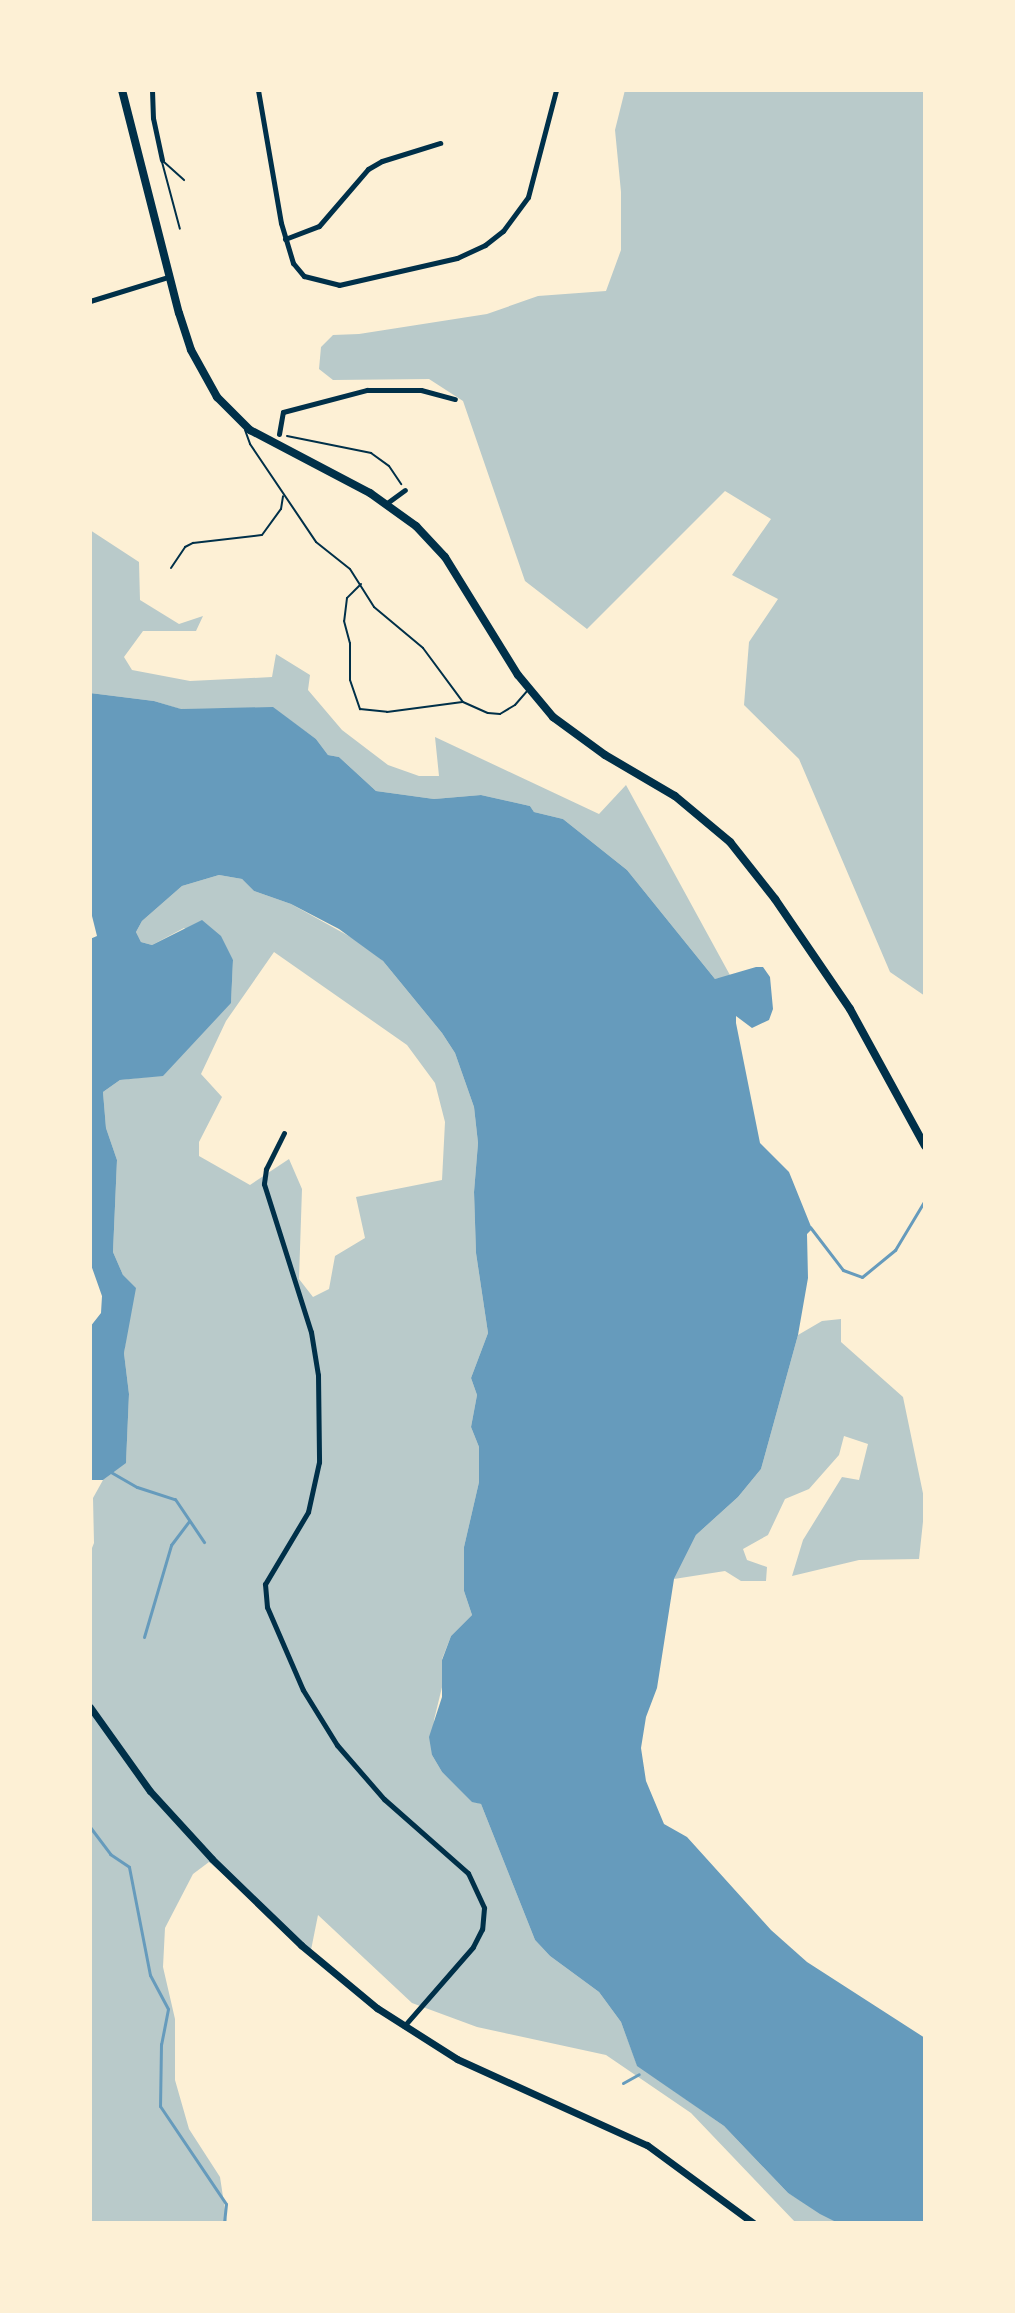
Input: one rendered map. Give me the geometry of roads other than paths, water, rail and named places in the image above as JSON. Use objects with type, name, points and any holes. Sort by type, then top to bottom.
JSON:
[{"type":"main road","points":[[122,90],[168,277],[199,366],[217,397],[244,425],[276,447],[387,503],[416,526],[445,557],[528,689],[567,729],[697,812],[747,861],[850,1009],[925,1146]]},
{"type":"main road","points":[[90,1707],[150,1791],[212,1859],[301,1945],[404,2027],[457,2059],[647,2145],[753,2223]]},
{"type":"street","points":[[152,90],[153,118],[162,160]]},
{"type":"street","points":[[258,90],[285,239],[293,263],[304,276],[339,285],[457,258],[485,245],[503,231],[528,197],[556,90]]},
{"type":"street","points":[[285,239],[319,226],[368,169],[382,161],[440,143]]},
{"type":"street","points":[[90,301],[168,277]]},
{"type":"street","points":[[279,434],[283,412],[367,390],[421,390],[455,399]]},
{"type":"street","points":[[387,503],[405,490]]},
{"type":"street","points":[[284,1133],[266,1169],[264,1184],[311,1332],[318,1375],[319,1462],[315,1492],[308,1512],[265,1584],[267,1607],[303,1690],[337,1745],[384,1799],[468,1873],[484,1908],[482,1929],[473,1947],[404,2027]]},
{"type":"lane","points":[[162,160],[184,180]]},
{"type":"lane","points":[[162,160],[180,229]]},
{"type":"lane","points":[[244,425],[250,444],[316,542],[362,584],[374,607],[423,648],[463,702],[488,713],[500,714],[515,705],[528,689]]},
{"type":"lane","points":[[171,568],[185,547],[193,543],[262,535],[281,509],[282,491]]},
{"type":"lane","points":[[362,584],[350,593],[344,614],[350,643],[350,680],[360,709],[387,712],[463,702]]},
{"type":"water","points":[[90,693],[154,701],[181,709],[273,707],[316,739],[328,755],[339,757],[376,791],[434,799],[481,795],[530,806],[534,812],[563,819],[627,870],[715,979],[756,967],[763,967],[770,977],[773,1009],[769,1020],[752,1028],[736,1016],[736,1023],[760,1143],[789,1172],[812,1229],[807,1234],[808,1278],[798,1335],[761,1469],[738,1497],[696,1535],[674,1579],[657,1688],[646,1717],[641,1748],[646,1781],[664,1824],[687,1837],[771,1930],[807,1962],[925,2038],[925,2223],[838,2223],[820,2214],[788,2193],[724,2126],[637,2066],[621,2022],[599,1992],[550,1956],[535,1940],[481,1804],[472,1802],[442,1772],[432,1755],[429,1737],[442,1697],[442,1660],[451,1636],[472,1615],[464,1591],[464,1547],[479,1482],[479,1447],[471,1427],[477,1395],[471,1378],[488,1333],[476,1253],[474,1192],[478,1143],[474,1107],[455,1053],[383,961],[339,929],[291,904],[254,891],[242,879],[219,875],[182,886],[142,921],[136,932],[141,942],[152,945],[202,920],[221,936],[233,960],[231,1003],[163,1076],[120,1080],[103,1092],[106,1128],[117,1160],[113,1252],[123,1275],[136,1288],[124,1353],[129,1394],[126,1463],[103,1480],[90,1480],[90,1327],[101,1313],[102,1296],[90,1262],[90,939],[97,936],[90,908]]},
{"type":"waterway","points":[[810,1227],[843,1270],[862,1277],[895,1250],[925,1200]]},
{"type":"waterway","points":[[109,1471],[137,1487],[175,1499],[204,1542]]},
{"type":"waterway","points":[[144,1637],[171,1545],[189,1521]]},
{"type":"waterway","points":[[90,1827],[110,1854],[129,1867],[150,1975],[168,2009],[161,2044],[160,2106],[226,2204],[224,2223]]},
{"type":"waterway","points":[[623,2083],[639,2074]]}]
